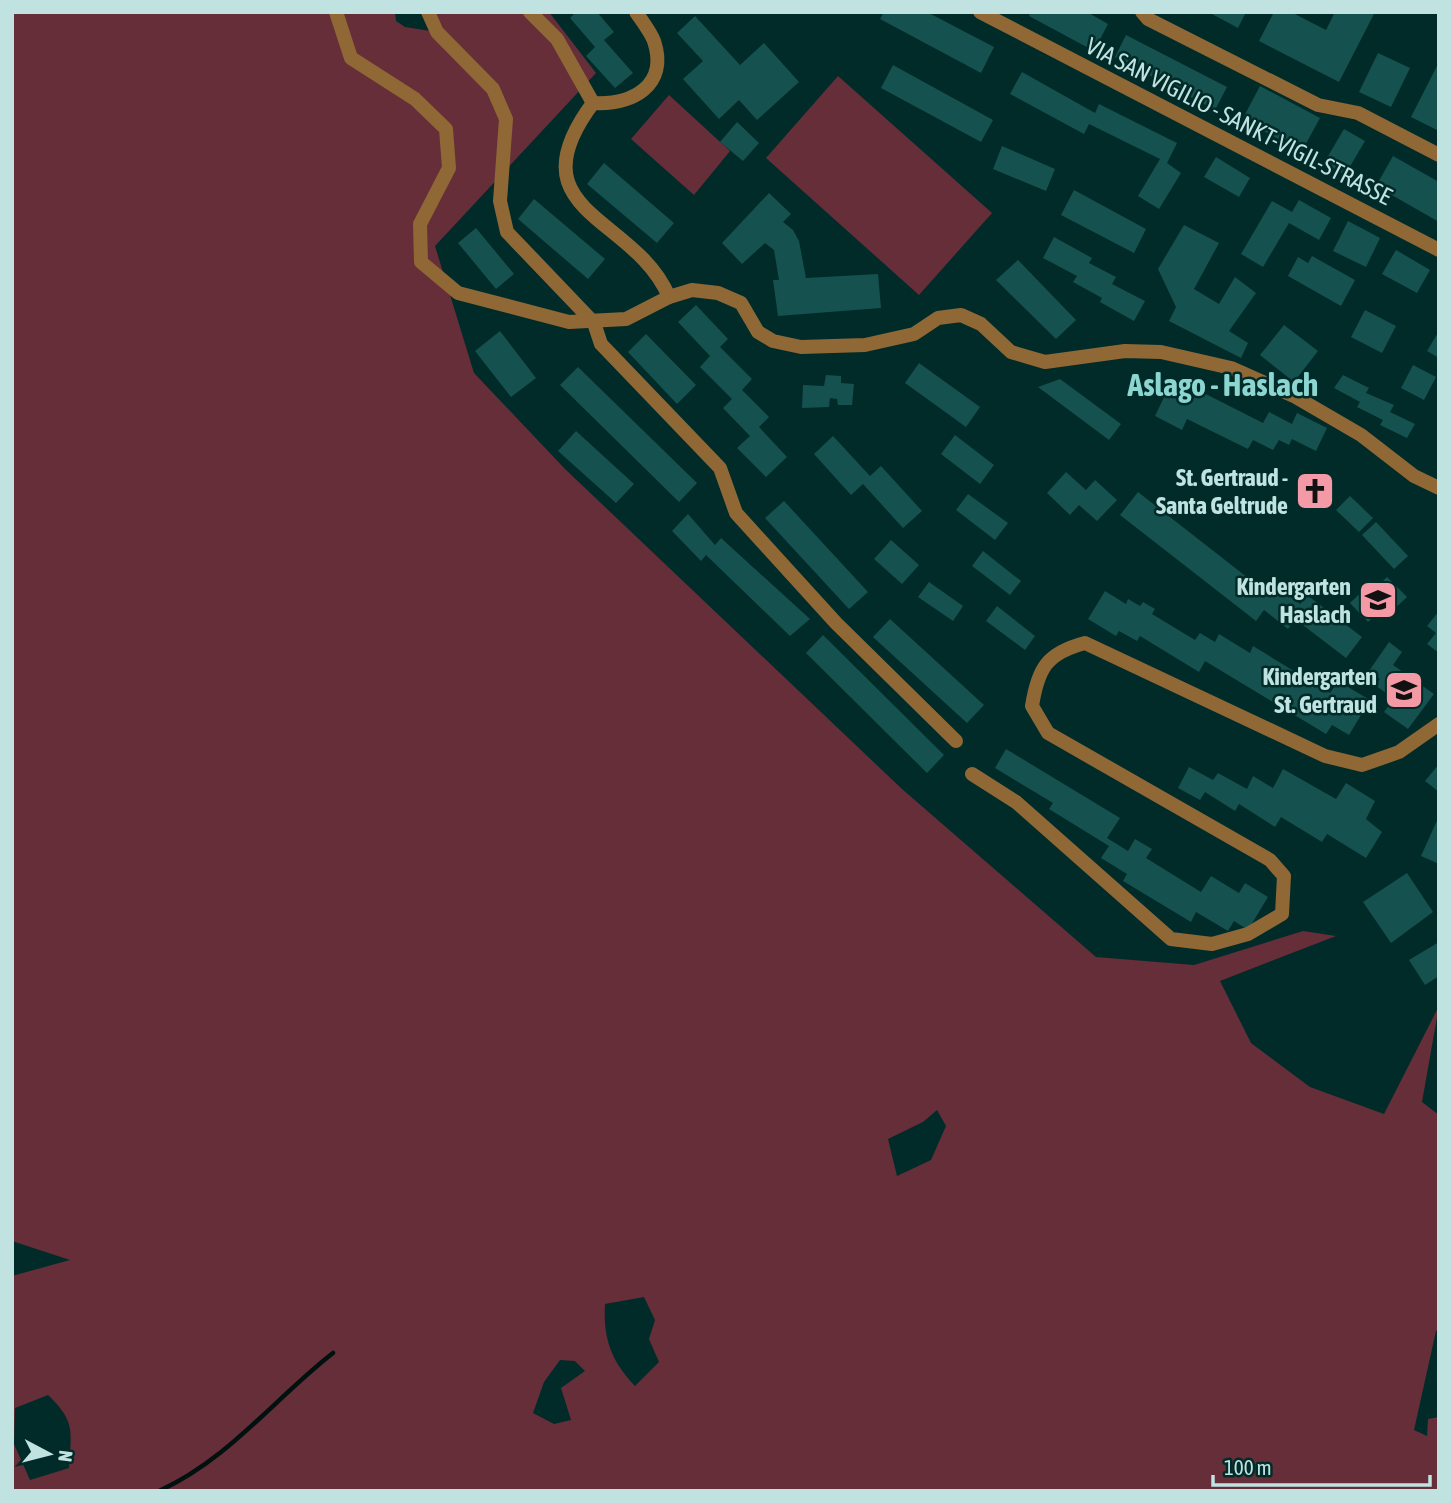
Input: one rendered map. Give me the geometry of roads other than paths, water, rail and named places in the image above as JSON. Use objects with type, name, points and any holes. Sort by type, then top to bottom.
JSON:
[{"type":"street","points":[[336,12],[351,58],[415,99],[446,129],[449,168],[420,224],[421,262],[458,293],[569,322],[594,323],[626,319],[669,297],[692,290],[718,293],[740,303],[758,332],[773,341],[800,347],[865,345],[914,334],[938,318],[961,315],[981,324],[1011,352],[1045,362],[1125,351],[1161,352],[1231,368],[1294,396],[1361,435],[1414,475],[1439,488]]},
{"type":"street","points":[[428,12],[437,32],[493,89],[506,119],[500,201],[507,232],[594,323],[601,344],[720,468],[736,513],[836,623],[956,741]]},
{"type":"street","points":[[530,12],[557,38],[593,103]]},
{"type":"street","points":[[593,103],[614,104],[632,99],[653,80],[657,62],[653,41],[636,12]]},
{"type":"street","name":"VIA SAN VIGILIO - SANKT-VIGIL-STRASSE","points":[[980,12],[1439,250]]},
{"type":"street","points":[[1142,12],[1148,19],[1318,105],[1358,113],[1439,155]]},
{"type":"street","points":[[593,103],[576,127],[565,178],[573,198],[642,257],[669,297]]},
{"type":"street","points":[[972,774],[1016,802],[1171,939],[1212,944],[1248,934],[1282,914],[1284,876],[1270,860],[1048,733],[1032,706],[1041,670],[1059,649],[1085,643],[1325,756],[1362,765],[1399,752],[1439,724]]},
{"type":"waterway","points":[[159,1491],[184,1478],[229,1446],[333,1353]]},
{"type":"place","name":"St. Gertraud - Santa Geltrude","points":[[1315,491]]},
{"type":"place","name":"Kindergarten Haslach","points":[[1378,600]]},
{"type":"place","name":"Kindergarten St. Gertraud","points":[[1404,690]]},
{"type":"district","name":"Aslago - Haslach","points":[[1223,384]]}]
